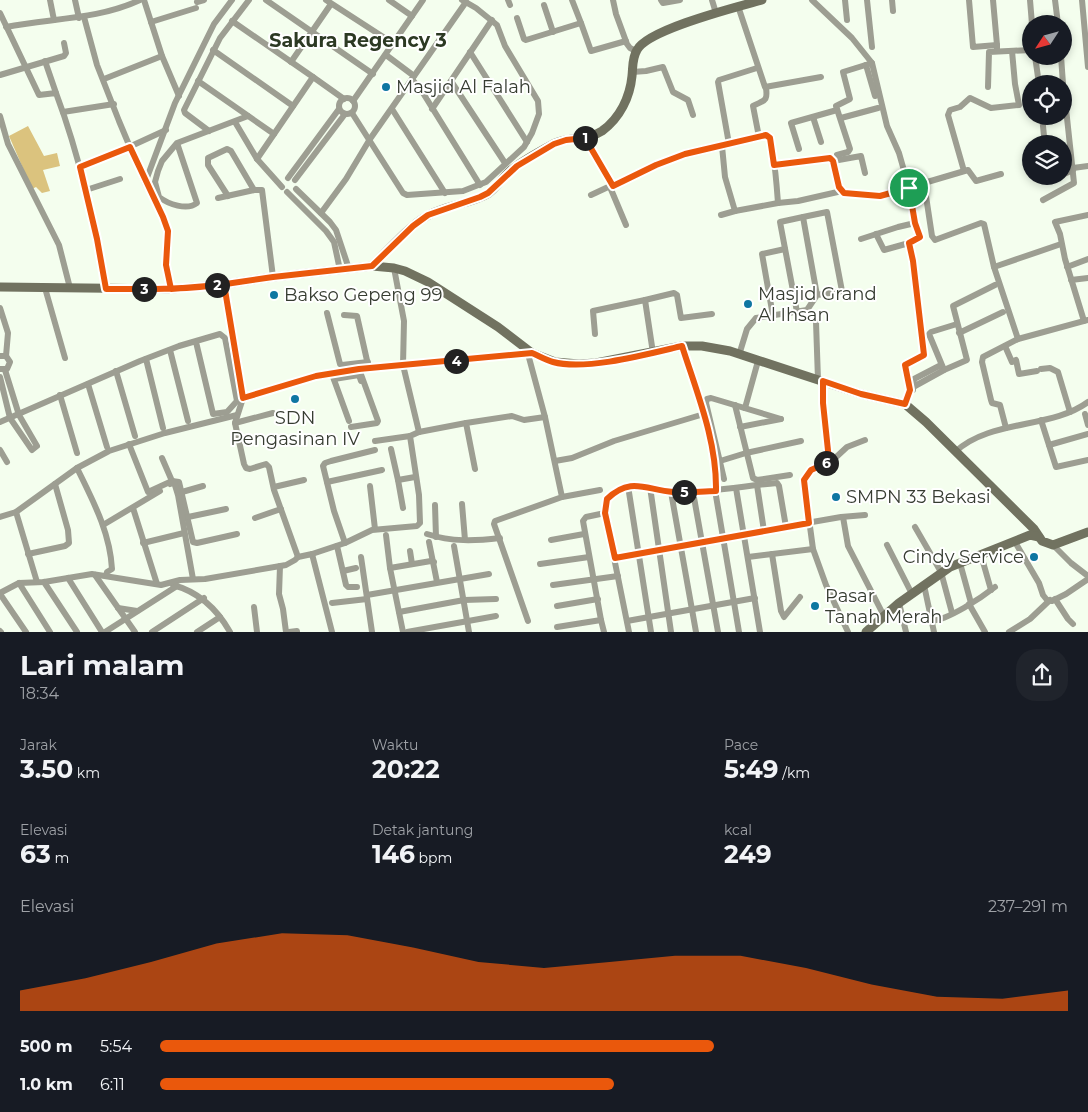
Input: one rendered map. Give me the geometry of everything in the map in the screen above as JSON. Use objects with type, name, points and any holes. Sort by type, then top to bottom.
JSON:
[{"type":"main road","points":[[372,266],[413,226],[428,215],[488,193],[517,166],[554,144],[566,140],[585,138],[604,130],[618,114],[628,95],[636,51],[640,45],[654,35],[738,6],[762,0]]},
{"type":"main road","points":[[0,287],[171,289],[372,266],[394,268],[428,282],[498,327],[530,354],[555,362],[596,363],[682,346],[702,346],[739,355],[861,394],[907,405],[1047,544],[1053,545],[1088,532]]},
{"type":"main road","points":[[871,630],[899,603],[941,572],[1030,535],[1039,537]]},
{"type":"street","points":[[50,0],[54,20]]},
{"type":"street","points":[[75,0],[97,65],[130,147],[168,231],[166,265],[171,289]]},
{"type":"street","points":[[6,27],[82,18],[106,13],[140,0]]},
{"type":"street","points":[[144,0],[162,56],[179,96]]},
{"type":"street","points":[[222,0],[225,8]]},
{"type":"street","points":[[146,183],[179,96],[204,43],[225,8],[232,0]]},
{"type":"street","points":[[210,131],[185,113],[184,110],[213,50],[232,21],[249,0]]},
{"type":"street","points":[[266,0],[373,74]]},
{"type":"street","points":[[389,0],[412,16]]},
{"type":"street","points":[[353,102],[423,0]]},
{"type":"street","points":[[572,0],[591,51],[626,41]]},
{"type":"street","points":[[613,0],[626,41],[630,48],[636,51]]},
{"type":"street","points":[[661,0],[663,3],[680,0]]},
{"type":"street","points":[[712,0],[716,14]]},
{"type":"street","points":[[812,0],[852,38],[869,64],[887,126],[899,154],[920,237],[909,243],[883,250],[876,234]]},
{"type":"street","points":[[845,0],[847,20]]},
{"type":"street","points":[[867,0],[872,47]]},
{"type":"street","points":[[892,0],[893,11]]},
{"type":"street","points":[[969,0],[973,47],[1022,50]]},
{"type":"street","points":[[993,0],[997,48]]},
{"type":"street","points":[[1030,0],[1031,15]]},
{"type":"street","points":[[1056,0],[1057,15]]},
{"type":"street","points":[[1082,0],[1088,68]]},
{"type":"street","points":[[321,213],[346,178],[370,139],[464,1],[497,25],[505,46],[538,101],[539,114],[527,142],[521,150],[480,185],[463,191],[405,195],[370,139],[348,113],[339,108]]},
{"type":"street","points":[[291,62],[312,32],[329,2],[394,44]]},
{"type":"street","points":[[150,22],[199,3]]},
{"type":"street","points":[[544,4],[553,32]]},
{"type":"street","points":[[738,6],[757,68],[766,88],[767,96],[765,100],[753,106],[759,137]]},
{"type":"street","points":[[0,13],[38,95],[56,93]]},
{"type":"street","points":[[517,18],[526,40],[581,23]]},
{"type":"street","points":[[432,109],[492,20]]},
{"type":"street","points":[[232,21],[344,99],[348,98],[353,102],[355,108],[348,113],[295,180]]},
{"type":"street","points":[[0,75],[65,55],[64,43]]},
{"type":"street","points":[[988,87],[988,53],[997,48]]},
{"type":"street","points":[[213,50],[292,106]]},
{"type":"street","points":[[964,171],[948,115],[950,110],[960,107],[970,98],[991,108],[1019,106],[1012,51]]},
{"type":"street","points":[[470,52],[527,142]]},
{"type":"street","points":[[386,55],[413,78],[480,185]]},
{"type":"street","points":[[104,79],[162,56]]},
{"type":"street","points":[[45,62],[80,167],[97,239],[106,289]]},
{"type":"street","points":[[869,64],[875,96]]},
{"type":"street","points":[[835,158],[848,152],[850,149],[836,105],[850,99],[843,72],[869,64]]},
{"type":"street","points":[[632,72],[663,67],[673,92],[688,100],[693,115]]},
{"type":"street","points":[[735,211],[725,177],[725,145],[718,80],[757,68]]},
{"type":"street","points":[[257,159],[313,77]]},
{"type":"street","points":[[766,88],[821,77]]},
{"type":"street","points":[[198,81],[274,134]]},
{"type":"street","points":[[451,81],[505,163]]},
{"type":"street","points":[[285,190],[284,180],[288,178],[339,108],[340,102],[344,99]]},
{"type":"street","points":[[63,112],[114,104]]},
{"type":"street","points":[[841,118],[878,108]]},
{"type":"street","points":[[392,109],[445,193]]},
{"type":"street","points":[[799,149],[791,124],[837,110]]},
{"type":"street","points":[[0,116],[8,144],[59,245],[70,288]]},
{"type":"street","points":[[177,143],[197,203],[190,207],[170,204],[159,197],[155,182],[162,161],[177,143],[248,116]]},
{"type":"street","points":[[813,116],[821,142]]},
{"type":"street","points":[[235,122],[257,159],[326,231],[334,242],[338,258],[345,269]]},
{"type":"street","points":[[1043,200],[1074,184],[1068,125]]},
{"type":"street","points":[[80,167],[166,130]]},
{"type":"street","points":[[590,195],[685,154],[766,135],[770,138],[778,203]]},
{"type":"street","points":[[585,138],[611,187],[626,225]]},
{"type":"street","points":[[228,196],[207,161],[208,158],[227,149],[231,152],[254,190]]},
{"type":"street","points":[[774,165],[826,158],[861,156],[863,157],[865,173]]},
{"type":"street","points":[[835,158],[842,191]]},
{"type":"street","points":[[1073,169],[1088,166]]},
{"type":"street","points":[[721,215],[842,191],[880,196],[964,171],[969,171],[976,181],[1001,174]]},
{"type":"street","points":[[288,178],[295,180]]},
{"type":"street","points":[[86,190],[120,179]]},
{"type":"street","points":[[295,180],[297,184],[296,189]]},
{"type":"street","points":[[924,183],[934,239],[983,223],[986,227],[994,267],[1018,339]]},
{"type":"street","points":[[218,198],[260,189],[264,193],[273,277]]},
{"type":"street","points":[[285,190],[293,192],[296,189]]},
{"type":"street","points":[[296,189],[332,225],[341,240],[346,256],[345,269]]},
{"type":"street","points":[[739,355],[744,335],[756,318],[797,312],[806,310],[817,295],[842,290],[828,212],[780,222],[797,312]]},
{"type":"street","points":[[1006,428],[1000,404],[992,403],[982,362],[984,357],[1018,339],[1086,321],[1071,280],[1060,234],[1055,222],[1088,215]]},
{"type":"street","points":[[803,217],[817,295]]},
{"type":"street","points":[[861,239],[915,223]]},
{"type":"street","points":[[326,231],[332,225]]},
{"type":"street","points":[[907,405],[910,390],[905,365],[924,355],[913,261],[909,243]]},
{"type":"street","points":[[994,267],[1061,244]]},
{"type":"street","points":[[772,316],[762,254],[785,249]]},
{"type":"street","points":[[338,258],[346,256]]},
{"type":"street","points":[[1067,267],[1088,259]]},
{"type":"street","points":[[394,268],[404,321],[403,365],[410,402],[419,432]]},
{"type":"street","points":[[1071,280],[1088,278]]},
{"type":"street","points":[[224,284],[243,398],[235,423],[246,468],[250,469],[264,464],[268,465],[298,557]]},
{"type":"street","points":[[907,405],[915,386],[942,368],[967,360],[956,324],[954,305],[995,285]]},
{"type":"street","points":[[45,288],[65,358]]},
{"type":"street","points":[[595,334],[593,311],[674,292],[677,295],[681,318],[712,314]]},
{"type":"street","points":[[645,300],[653,352]]},
{"type":"street","points":[[0,308],[8,333],[3,356],[9,359],[10,364],[3,369],[19,414],[37,446],[32,450],[10,418],[0,377]]},
{"type":"street","points":[[959,332],[1004,312]]},
{"type":"street","points":[[327,313],[342,366],[403,365],[530,354],[562,497]]},
{"type":"street","points":[[344,315],[357,316],[368,365]]},
{"type":"street","points":[[816,322],[820,380],[829,460],[831,461]]},
{"type":"street","points":[[942,368],[930,334],[956,324]]},
{"type":"street","points":[[0,422],[146,359],[170,350],[220,334],[225,338],[237,401],[227,412],[213,414],[196,342]]},
{"type":"street","points":[[682,346],[704,414],[715,467],[716,491],[739,632]]},
{"type":"street","points":[[1005,346],[1012,362],[1016,360],[1019,374],[1050,368],[1058,372],[1070,412]]},
{"type":"street","points":[[170,350],[188,421]]},
{"type":"street","points":[[146,359],[163,428]]},
{"type":"street","points":[[745,408],[758,361]]},
{"type":"street","points":[[333,376],[368,365]]},
{"type":"street","points":[[333,376],[350,424],[377,423],[378,421],[359,369]]},
{"type":"street","points":[[116,371],[134,436]]},
{"type":"street","points":[[243,398],[316,376],[359,375],[371,412]]},
{"type":"street","points":[[88,384],[107,447]]},
{"type":"street","points":[[60,395],[77,453]]},
{"type":"street","points":[[724,478],[706,401],[708,398],[781,419],[740,427]]},
{"type":"street","points":[[955,452],[973,439],[1006,428],[1070,412],[1088,402]]},
{"type":"street","points":[[735,406],[752,477],[756,480],[790,475]]},
{"type":"street","points":[[235,423],[273,413]]},
{"type":"street","points":[[555,461],[572,458],[614,442],[704,414]]},
{"type":"street","points":[[1085,414],[1088,425]]},
{"type":"street","points":[[0,517],[16,512],[77,468],[109,451],[237,415]]},
{"type":"street","points":[[375,441],[410,436],[419,432],[466,422],[512,416],[524,420],[545,417]]},
{"type":"street","points":[[1042,420],[1056,467],[1088,460]]},
{"type":"street","points":[[466,422],[475,470]]},
{"type":"street","points":[[1049,445],[1088,434]]},
{"type":"street","points":[[168,584],[180,580],[205,579],[286,566],[298,557],[346,543],[375,529],[417,526],[420,523],[420,506],[410,436]]},
{"type":"street","points":[[848,632],[826,585],[813,549],[804,480],[811,470],[831,461],[847,447],[865,440]]},
{"type":"street","points":[[720,461],[746,453],[801,441]]},
{"type":"street","points":[[129,444],[148,492],[172,481],[180,482],[192,540],[195,543],[237,534]]},
{"type":"street","points":[[391,449],[403,508]]},
{"type":"street","points":[[0,450],[7,462]]},
{"type":"street","points":[[346,543],[323,466],[331,461],[375,450]]},
{"type":"street","points":[[162,458],[172,481]]},
{"type":"street","points":[[77,468],[109,542],[112,569],[107,572],[106,576]]},
{"type":"street","points":[[327,482],[382,470]]},
{"type":"street","points":[[398,480],[416,476]]},
{"type":"street","points":[[274,487],[304,480]]},
{"type":"street","points":[[103,525],[174,482],[193,579]]},
{"type":"street","points":[[629,632],[605,513],[607,499],[628,486],[650,487],[671,492],[694,492],[777,483],[786,527]]},
{"type":"street","points":[[28,554],[65,546],[69,543],[68,530],[55,484]]},
{"type":"street","points":[[757,485],[764,531]]},
{"type":"street","points":[[182,492],[203,486]]},
{"type":"street","points":[[370,486],[375,529]]},
{"type":"street","points":[[628,486],[651,632]]},
{"type":"street","points":[[650,487],[671,632]]},
{"type":"street","points":[[736,488],[760,632]]},
{"type":"street","points":[[528,621],[494,524],[495,521],[562,497],[600,490]]},
{"type":"street","points":[[671,492],[696,632]]},
{"type":"street","points":[[694,492],[701,542],[718,632]]},
{"type":"street","points":[[462,504],[465,540]]},
{"type":"street","points":[[435,505],[436,537]]},
{"type":"street","points":[[133,508],[156,584]]},
{"type":"street","points":[[255,518],[282,509]]},
{"type":"street","points":[[188,517],[226,510]]},
{"type":"street","points":[[16,512],[28,554],[41,582],[77,632]]},
{"type":"street","points":[[604,632],[584,534],[584,518],[605,513]]},
{"type":"street","points":[[615,558],[842,517],[865,515]]},
{"type":"street","points":[[842,517],[848,546],[884,616]]},
{"type":"street","points":[[915,527],[941,572],[952,614]]},
{"type":"street","points":[[143,543],[184,533]]},
{"type":"street","points":[[428,534],[453,540],[500,538]]},
{"type":"street","points":[[551,540],[584,534]]},
{"type":"street","points":[[386,535],[390,568],[403,632]]},
{"type":"street","points":[[429,542],[437,582]]},
{"type":"street","points":[[1015,542],[1039,583],[1043,595],[1047,600],[1053,600]]},
{"type":"street","points":[[886,545],[912,594]]},
{"type":"street","points":[[1010,632],[1030,619],[1053,600],[1088,578],[1053,545]]},
{"type":"street","points":[[337,546],[347,587],[357,587]]},
{"type":"street","points":[[454,546],[469,632]]},
{"type":"street","points":[[748,557],[813,549]]},
{"type":"street","points":[[410,551],[412,564]]},
{"type":"street","points":[[312,554],[332,632]]},
{"type":"street","points":[[772,554],[781,611],[784,616],[800,597]]},
{"type":"street","points":[[931,621],[952,614],[993,588],[981,555]]},
{"type":"street","points":[[361,557],[372,632]]},
{"type":"street","points":[[540,564],[589,557]]},
{"type":"street","points":[[390,568],[434,562]]},
{"type":"street","points":[[960,563],[970,604],[985,632]]},
{"type":"street","points":[[280,566],[279,594],[288,632],[296,630],[297,632]]},
{"type":"street","points":[[343,571],[356,568]]},
{"type":"street","points":[[26,632],[0,593],[19,583],[41,582],[88,574],[177,586],[204,598],[230,632]]},
{"type":"street","points":[[332,603],[437,582],[489,574]]},
{"type":"street","points":[[95,575],[135,632]]},
{"type":"street","points":[[553,585],[618,576]]},
{"type":"street","points":[[68,578],[104,632],[177,586]]},
{"type":"street","points":[[19,583],[50,632]]},
{"type":"street","points":[[924,585],[934,632]]},
{"type":"street","points":[[152,632],[204,598]]},
{"type":"street","points":[[627,621],[754,598]]},
{"type":"street","points":[[398,612],[464,600],[496,599]]},
{"type":"street","points":[[557,606],[598,599]]},
{"type":"street","points":[[1053,600],[1073,624]]},
{"type":"street","points":[[899,603],[906,632]]},
{"type":"street","points":[[254,607],[257,632]]},
{"type":"street","points":[[118,608],[137,611]]},
{"type":"street","points":[[408,632],[496,616]]},
{"type":"street","points":[[197,632],[220,617]]},
{"type":"street","points":[[557,627],[601,620]]},
{"type":"shaded area","points":[[28,126],[44,156],[57,153],[60,166],[43,170],[50,191],[42,193],[36,187],[32,189],[9,136]]},
{"type":"place","name":"Masjid Al Falah","points":[[386,87]]},
{"type":"place","name":"Bakso Gepeng 99","points":[[274,295]]},
{"type":"place","name":"Masjid Grand Al Ihsan","points":[[748,304]]},
{"type":"place","name":"SDN Pengasinan IV","points":[[295,399]]},
{"type":"place","name":"SMPN 33 Bekasi","points":[[836,497]]},
{"type":"place","name":"Cindy Service","points":[[1034,557]]},
{"type":"place","name":"Pasar Tanah Merah","points":[[815,606]]},
{"type":"district","name":"Sakura Regency 3","points":[[358,40]]},
{"type":"route","points":[[909,188],[880,196],[844,193],[840,189],[833,161],[830,158],[774,165],[770,138],[766,135],[685,154],[656,165],[613,186],[585,138],[566,140],[554,144],[517,166],[488,193],[428,215],[413,226],[372,266],[171,289],[166,265],[168,231],[130,147],[80,167],[97,239],[106,289],[171,289],[224,284],[243,398],[316,376],[359,369],[532,353],[555,362],[569,364],[596,363],[682,346],[704,414],[715,467],[716,491],[671,492],[650,487],[628,486],[613,494],[607,499],[605,513],[615,558],[809,523],[804,480],[811,470],[831,461],[829,460],[823,403],[823,381],[861,394],[905,404],[910,390],[904,367],[924,355],[913,261],[909,243],[920,237],[915,223],[909,188]]}]
